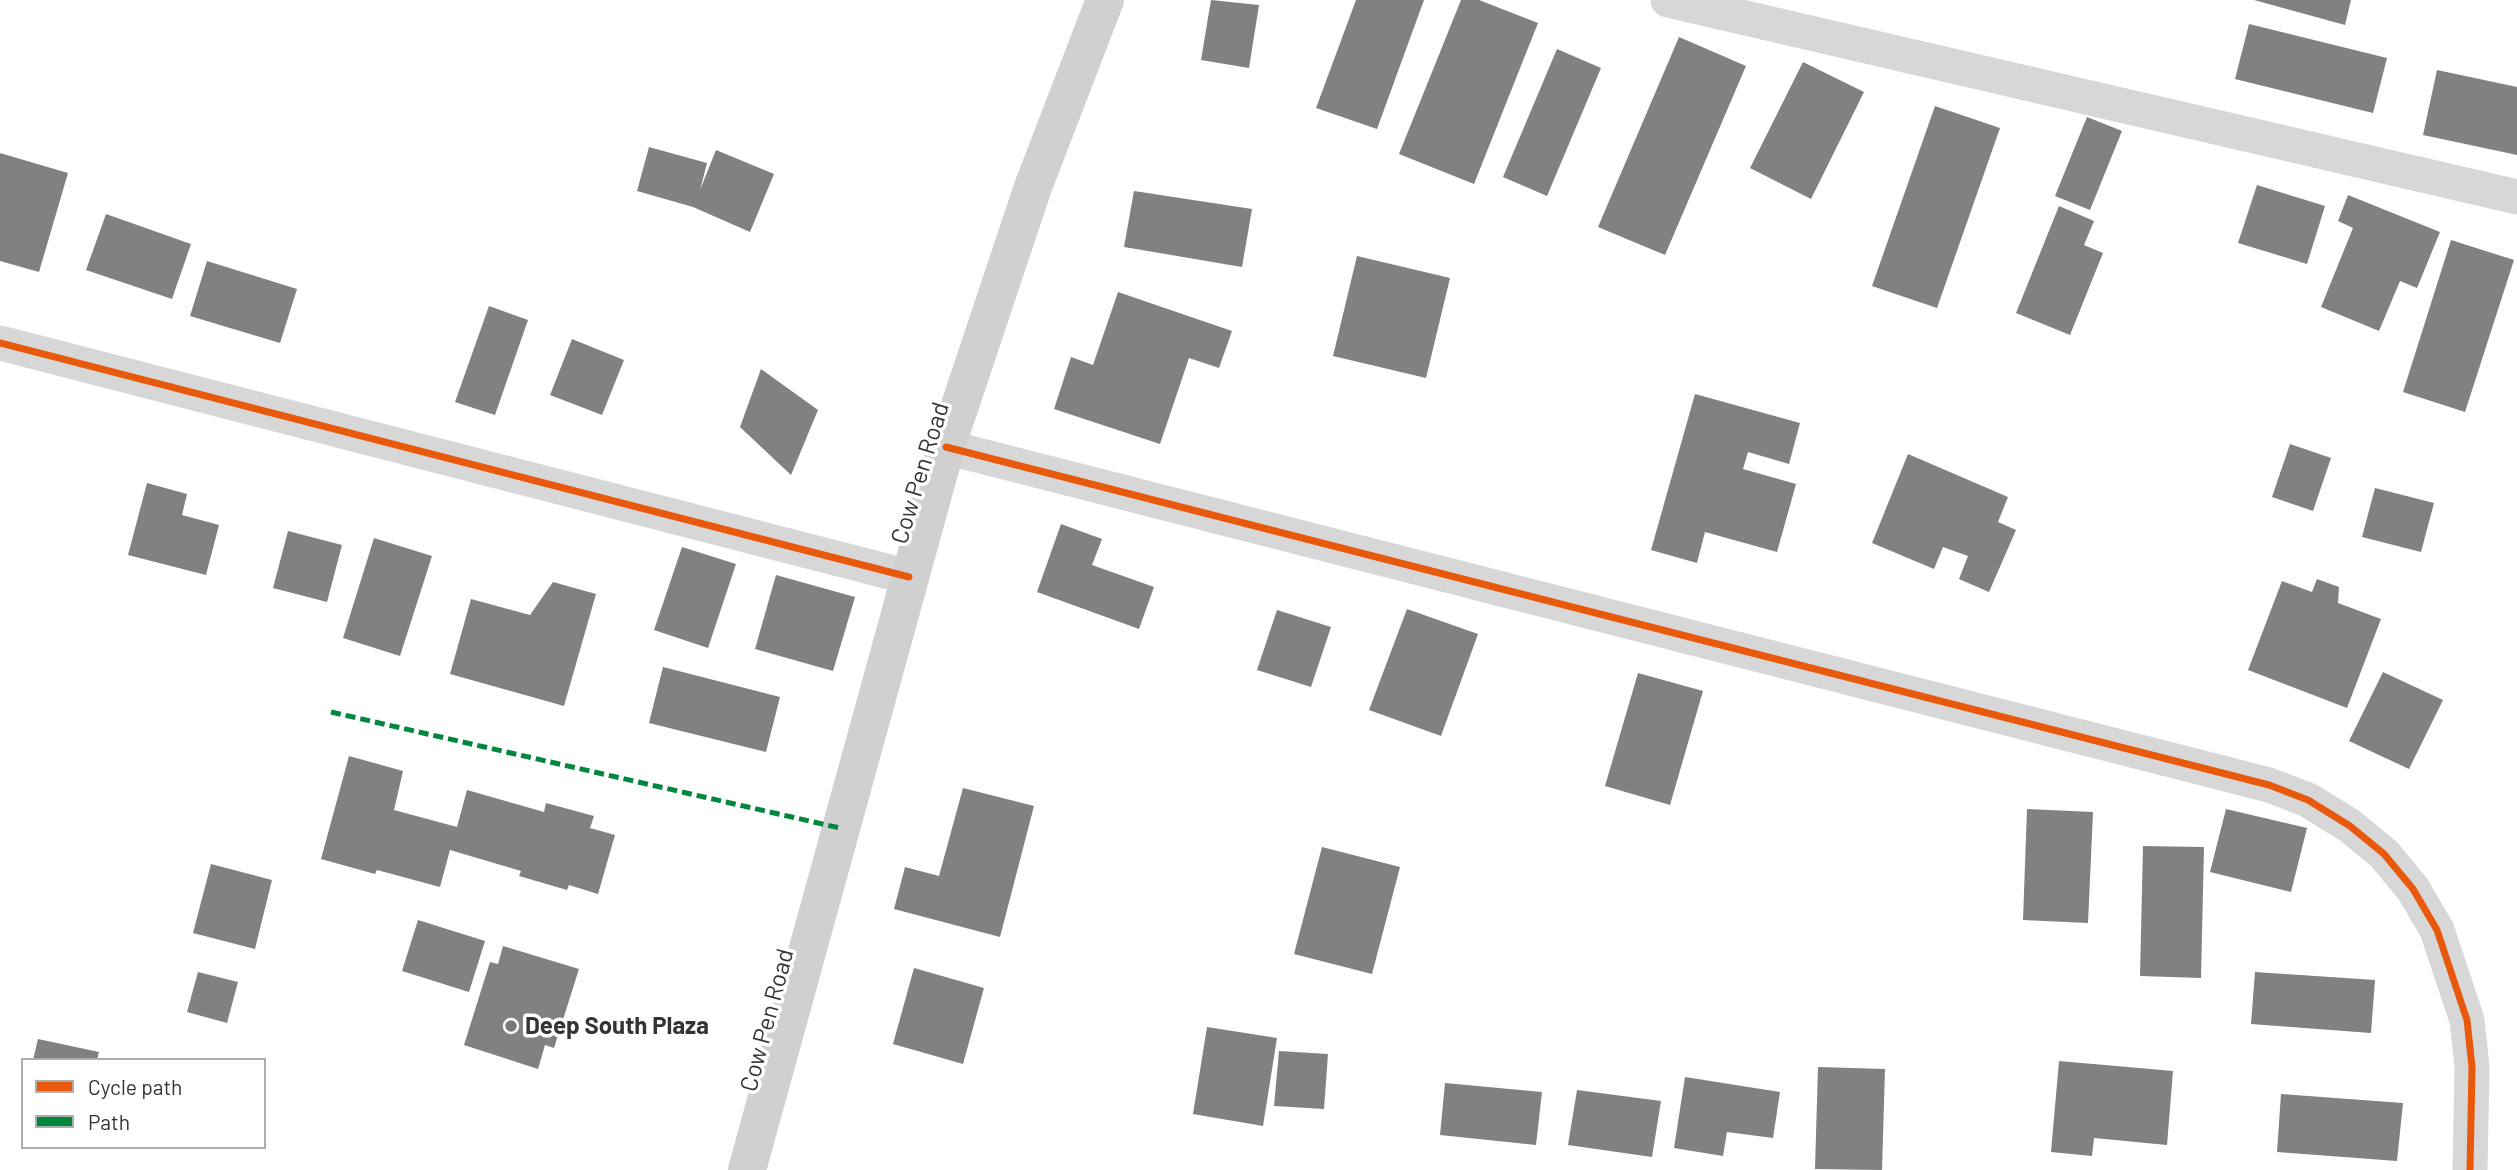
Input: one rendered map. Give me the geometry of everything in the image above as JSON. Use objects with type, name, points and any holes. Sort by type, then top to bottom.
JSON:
[{"type":"main road","name":"Cow Pen Road","points":[[747,1170],[946,447],[1033,187],[1104,0]]},
{"type":"street","points":[[1668,0],[2517,197]]},
{"type":"street","points":[[0,343],[909,576]]},
{"type":"street","points":[[946,447],[2269,785],[2308,800],[2350,826],[2385,854],[2413,889],[2437,930],[2467,1020],[2472,1067],[2470,1170]]},
{"type":"building","points":[[1211,0],[1259,5],[1249,68],[1201,60]]},
{"type":"building","points":[[1356,0],[1424,0],[1377,129],[1316,108]]},
{"type":"building","points":[[1461,0],[1479,0],[1538,23],[1474,184],[1399,154]]},
{"type":"building","points":[[2254,0],[2351,0],[2345,25]]},
{"type":"building","points":[[2249,24],[2387,58],[2373,113],[2235,79]]},
{"type":"building","points":[[1679,37],[1746,66],[1665,255],[1598,227]]},
{"type":"building","points":[[1557,49],[1601,68],[1547,196],[1503,177]]},
{"type":"building","points":[[1803,62],[1864,92],[1811,199],[1750,168]]},
{"type":"building","points":[[2437,70],[2517,87],[2517,155],[2423,135]]},
{"type":"building","points":[[1935,106],[2000,128],[1937,308],[1872,286]]},
{"type":"building","points":[[2087,117],[2122,131],[2090,210],[2055,196]]},
{"type":"building","points":[[649,147],[707,163],[700,190],[716,150],[774,174],[750,232],[693,207],[637,191]]},
{"type":"building","points":[[0,153],[68,173],[39,272],[0,261]]},
{"type":"building","points":[[2257,185],[2325,206],[2307,264],[2238,243]]},
{"type":"building","points":[[1134,191],[1252,209],[1242,267],[1124,247]]},
{"type":"building","points":[[2348,195],[2440,232],[2417,288],[2400,281],[2379,331],[2321,307],[2353,228],[2338,221]]},
{"type":"building","points":[[2059,206],[2094,221],[2084,245],[2103,253],[2070,335],[2016,313]]},
{"type":"building","points":[[106,214],[191,244],[172,299],[86,270]]},
{"type":"building","points":[[2451,240],[2514,260],[2465,412],[2403,392]]},
{"type":"building","points":[[1357,256],[1450,278],[1426,378],[1333,356]]},
{"type":"building","points":[[207,261],[297,289],[280,343],[190,316]]},
{"type":"building","points":[[1118,292],[1232,331],[1219,368],[1189,358],[1160,444],[1054,409],[1071,357],[1093,365]]},
{"type":"building","points":[[489,306],[528,320],[495,415],[455,402]]},
{"type":"building","points":[[572,339],[624,360],[602,415],[550,395]]},
{"type":"building","points":[[761,369],[818,410],[791,475],[740,427]]},
{"type":"building","points":[[1695,394],[1800,423],[1789,464],[1748,452],[1743,469],[1796,484],[1777,552],[1705,532],[1697,563],[1651,550]]},
{"type":"building","points":[[2290,444],[2331,458],[2313,511],[2272,497]]},
{"type":"building","points":[[1908,454],[2008,497],[1998,522],[2016,530],[1989,592],[1959,579],[1968,556],[1943,547],[1934,569],[1872,543]]},
{"type":"building","points":[[147,483],[187,494],[182,515],[219,525],[206,575],[128,555]]},
{"type":"building","points":[[2375,488],[2434,503],[2421,552],[2362,537]]},
{"type":"building","points":[[1061,524],[1102,539],[1092,565],[1154,587],[1139,629],[1037,592]]},
{"type":"building","points":[[288,531],[342,545],[327,602],[273,588]]},
{"type":"building","points":[[374,538],[432,556],[400,656],[343,638]]},
{"type":"building","points":[[682,547],[736,564],[708,648],[654,630]]},
{"type":"building","points":[[776,575],[855,597],[833,671],[755,649]]},
{"type":"building","points":[[2317,579],[2339,587],[2338,603],[2381,619],[2347,708],[2248,670],[2282,581],[2312,592]]},
{"type":"building","points":[[553,582],[596,594],[564,706],[450,674],[471,599],[530,615]]},
{"type":"building","points":[[1407,609],[1478,634],[1441,736],[1369,710]]},
{"type":"building","points":[[1277,610],[1331,627],[1311,687],[1257,670]]},
{"type":"building","points":[[663,667],[780,697],[766,752],[649,723]]},
{"type":"building","points":[[2383,672],[2443,700],[2409,769],[2349,741]]},
{"type":"building","points":[[1638,673],[1703,691],[1670,805],[1605,786]]},
{"type":"building","points":[[349,756],[403,771],[394,810],[457,827],[467,790],[544,812],[546,803],[594,816],[590,828],[615,835],[598,894],[569,885],[567,890],[519,876],[521,871],[450,850],[440,887],[377,870],[375,874],[321,859]]},
{"type":"building","points":[[963,788],[1034,806],[1000,937],[894,909],[905,867],[939,876]]},
{"type":"building","points":[[2027,809],[2093,812],[2088,923],[2023,920]]},
{"type":"building","points":[[2226,809],[2307,828],[2291,892],[2210,872]]},
{"type":"building","points":[[2143,846],[2204,847],[2201,978],[2140,976]]},
{"type":"building","points":[[1322,847],[1400,867],[1372,974],[1294,954]]},
{"type":"building","points":[[211,864],[272,880],[255,949],[193,933]]},
{"type":"building","points":[[418,920],[485,941],[469,992],[402,971]]},
{"type":"building","points":[[503,946],[579,969],[554,1048],[545,1045],[538,1069],[464,1045],[490,962],[498,964]]},
{"type":"building","points":[[914,968],[984,988],[963,1064],[893,1044]]},
{"type":"building","points":[[198,972],[238,982],[227,1023],[187,1012]]},
{"type":"building","points":[[2255,972],[2375,980],[2371,1033],[2251,1024]]},
{"type":"building","points":[[1207,1027],[1277,1038],[1263,1126],[1193,1114]]},
{"type":"building","points":[[38,1039],[99,1052],[98,1058],[33,1058]]},
{"type":"building","points":[[1279,1051],[1328,1054],[1324,1109],[1274,1106]]},
{"type":"building","points":[[2059,1061],[2173,1071],[2167,1145],[2094,1138],[2092,1156],[2051,1152]]},
{"type":"building","points":[[1818,1067],[1885,1069],[1882,1170],[1815,1169]]},
{"type":"building","points":[[1685,1077],[1780,1092],[1773,1138],[1727,1132],[1723,1156],[1674,1148]]},
{"type":"building","points":[[1445,1083],[1542,1092],[1536,1145],[1440,1135]]},
{"type":"building","points":[[1577,1090],[1661,1101],[1652,1157],[1568,1145]]},
{"type":"building","points":[[2281,1094],[2403,1103],[2397,1161],[2277,1152]]},
{"type":"marked path","points":[[331,712],[840,828]]},
{"type":"cycle path","points":[[0,343],[909,577]]},
{"type":"cycle path","points":[[946,447],[2269,785],[2308,800],[2350,826],[2384,854],[2413,889],[2437,930],[2467,1020],[2472,1067],[2470,1170]]},
{"type":"place","name":"Deep South Plaza","points":[[511,1026]]}]
